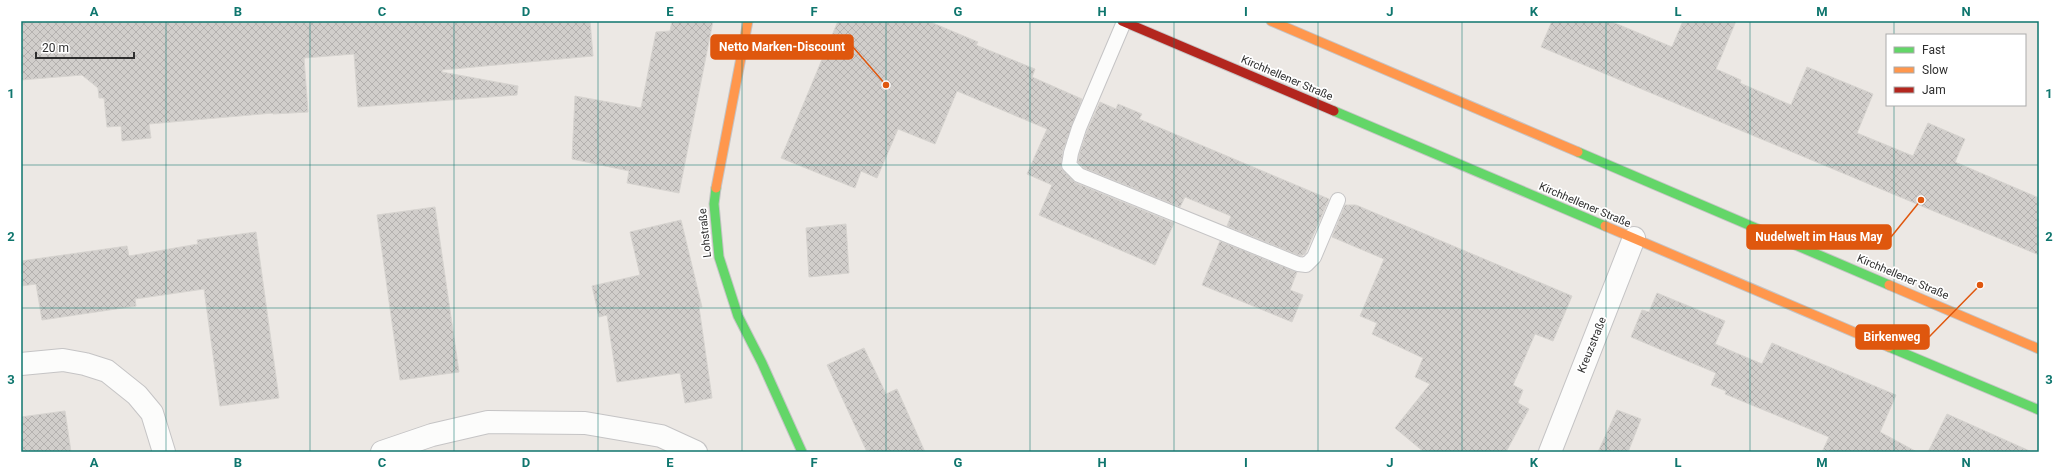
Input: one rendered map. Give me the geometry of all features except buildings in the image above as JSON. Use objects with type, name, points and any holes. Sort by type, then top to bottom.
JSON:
[{"type":"street","name":"Lohstraße","points":[[748,21],[716,184],[714,204],[718,250],[738,316],[762,363],[802,452]]},
{"type":"street","name":"Kirchhellener Straße","points":[[1123,21],[2039,410]]},
{"type":"street","name":"Kirchhellener Straße","points":[[1271,21],[2039,349]]},
{"type":"street","name":"Kreuzstraße","points":[[1550,452],[1634,238]]},
{"type":"street","points":[[21,364],[63,360],[107,371],[137,395],[152,413],[164,452]]},
{"type":"street","points":[[382,452],[432,434],[488,422],[585,423],[661,436],[696,452]]},
{"type":"lane","points":[[1123,21],[1070,153],[1069,165],[1079,175],[1298,264],[1306,265],[1314,257],[1338,200]]},
{"type":"traffic: fast","points":[[1334,111],[1605,226]]},
{"type":"traffic: fast","points":[[1578,152],[1889,285]]},
{"type":"traffic: fast","points":[[716,188],[714,204],[719,257],[738,316],[762,363],[802,452]]},
{"type":"traffic: fast","points":[[1889,347],[2039,410]]},
{"type":"traffic: slow","points":[[716,188],[748,21]]},
{"type":"traffic: slow","points":[[1271,21],[1578,152]]},
{"type":"traffic: slow","points":[[1605,226],[1889,347]]},
{"type":"traffic: slow","points":[[1889,285],[2039,349]]},
{"type":"traffic: jam","points":[[1122,21],[1334,111]]},
{"type":"place","name":"Netto Marken-Discount","points":[[886,85]]},
{"type":"place","name":"Nudelwelt im Haus May","points":[[1921,200]]},
{"type":"place","name":"Birkenweg","points":[[1980,285]]}]
